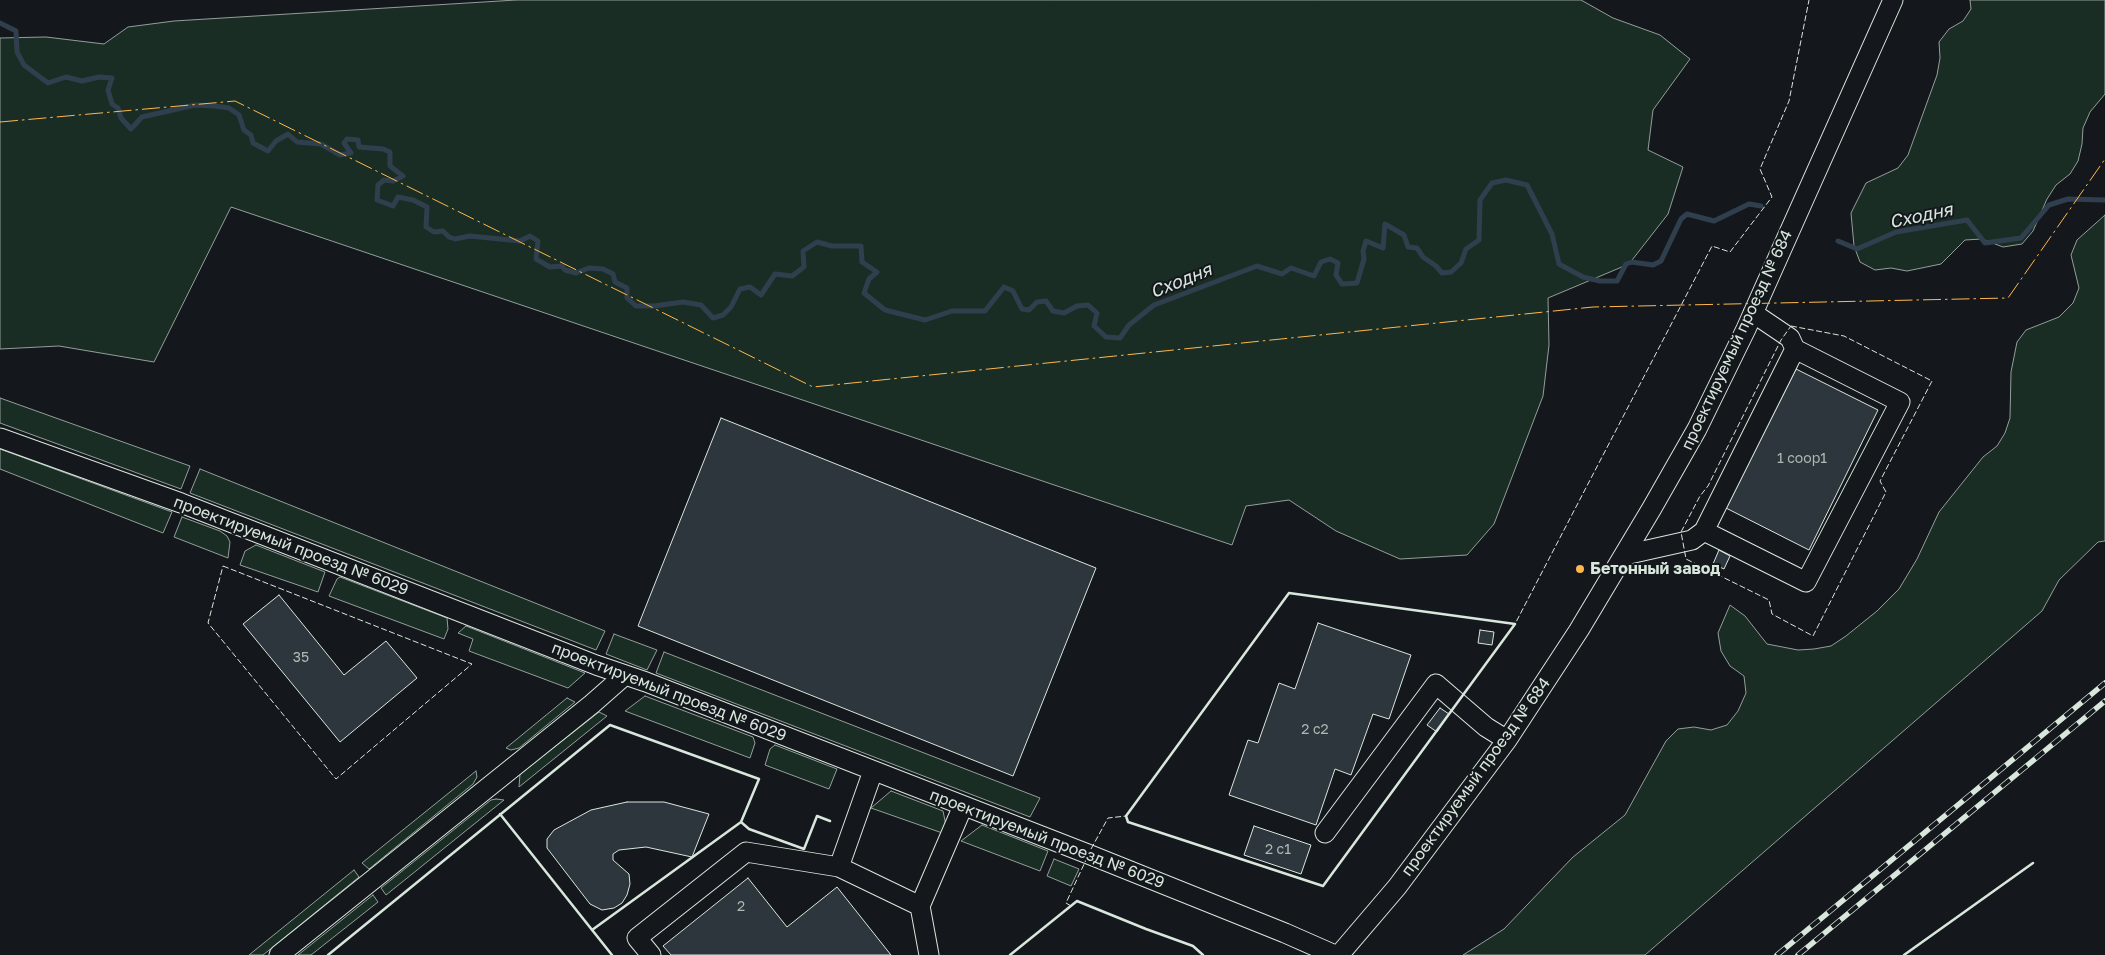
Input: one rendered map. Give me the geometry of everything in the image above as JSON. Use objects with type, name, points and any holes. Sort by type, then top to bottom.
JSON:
[{"type":"street","name":"проектируемый проезд № 684","points":[[1339,955],[1397,887],[1507,740],[1625,555],[1697,429],[1753,313],[1893,0]]},
{"type":"street","points":[[1704,531],[1806,582],[1900,402],[1795,349],[1790,338],[1753,313]]},
{"type":"street","points":[[1625,555],[1692,540],[1704,531],[1795,349]]},
{"type":"street","name":"проектируемый проезд № 6029","points":[[0,438],[181,503],[873,771],[1286,933],[1334,955]]},
{"type":"street","points":[[280,955],[625,675]]},
{"type":"street","points":[[1326,833],[1436,684],[1486,727],[1507,740]]},
{"type":"street","points":[[839,867],[873,771]]},
{"type":"street","points":[[929,955],[920,906],[963,806]]},
{"type":"street","points":[[651,955],[637,938],[746,852],[839,867],[920,906]]},
{"type":"green space","points":[[516,0],[1581,0],[1613,18],[1660,35],[1690,59],[1653,110],[1648,150],[1683,167],[1668,214],[1629,264],[1548,298],[1549,345],[1543,396],[1494,524],[1467,555],[1400,559],[1336,531],[1289,500],[1246,506],[1232,545],[231,207],[154,362],[59,346],[0,349],[0,38],[46,37],[104,44],[128,27],[174,21]]},
{"type":"green space","points":[[1970,0],[2105,0],[2105,94],[2090,112],[2083,128],[2078,161],[2070,174],[2056,185],[2047,199],[2033,231],[2022,244],[2003,247],[1982,239],[1965,240],[1941,264],[1907,271],[1891,268],[1875,270],[1860,262],[1854,246],[1851,213],[1866,183],[1898,168],[1908,155],[1937,75],[1940,58],[1939,42],[1949,29],[1963,21],[1971,9]]},
{"type":"green space","points":[[2105,215],[2105,541],[2098,542],[2059,580],[2042,611],[1645,955],[1463,955],[1504,929],[1573,857],[1625,815],[1666,741],[1678,729],[1694,727],[1711,730],[1727,725],[1738,711],[1746,693],[1744,676],[1730,666],[1721,651],[1718,633],[1730,605],[1745,616],[1767,644],[1798,650],[1814,649],[1831,646],[1846,636],[1877,611],[1899,589],[1917,559],[1939,512],[1983,457],[1997,446],[2005,433],[2010,418],[2011,372],[2017,342],[2026,330],[2059,317],[2073,303],[2079,288],[2071,255],[2077,240]]},
{"type":"green space","points":[[0,398],[190,466],[181,489],[0,423]]},
{"type":"green space","points":[[0,449],[172,512],[163,533],[0,469]]},
{"type":"green space","points":[[200,469],[605,631],[596,650],[190,493]]},
{"type":"green space","points":[[182,517],[220,531],[227,536],[230,542],[228,558],[174,537]]},
{"type":"green space","points":[[256,545],[325,572],[318,592],[240,565],[245,551]]},
{"type":"green space","points":[[340,577],[447,618],[448,629],[444,639],[329,596],[337,579]]},
{"type":"green space","points":[[466,626],[585,673],[568,688],[469,651],[473,639],[458,633]]},
{"type":"green space","points":[[614,634],[657,650],[647,670],[606,654]]},
{"type":"green space","points":[[664,652],[1040,798],[1030,817],[656,673]]},
{"type":"green space","points":[[645,696],[753,737],[755,743],[750,758],[625,711]]},
{"type":"green space","points":[[567,698],[575,702],[519,748],[511,750],[506,748]]},
{"type":"green space","points":[[599,712],[607,716],[519,787],[520,774]]},
{"type":"green space","points":[[775,745],[837,769],[829,789],[765,765],[770,749]]},
{"type":"green space","points":[[476,771],[477,777],[473,784],[369,869],[362,863]]},
{"type":"green space","points":[[891,791],[943,811],[948,835],[871,808]]},
{"type":"green space","points":[[491,800],[504,800],[386,895],[381,888]]},
{"type":"green space","points":[[982,825],[1048,851],[1040,871],[961,841]]},
{"type":"green space","points":[[1054,859],[1079,869],[1071,886],[1047,876]]},
{"type":"green space","points":[[354,870],[359,877],[263,955],[249,955]]},
{"type":"green space","points":[[373,895],[378,902],[311,955],[298,955]]},
{"type":"building","points":[[1796,369],[1878,410],[1809,550],[1726,508]]},
{"type":"building","points":[[721,418],[1096,568],[1013,776],[638,626]]},
{"type":"building","points":[[1719,550],[1730,556],[1724,569],[1713,564]]},
{"type":"building","points":[[279,595],[344,675],[386,641],[417,678],[340,742],[243,624]]},
{"type":"building","points":[[1318,623],[1411,655],[1389,719],[1373,714],[1351,775],[1335,769],[1316,825],[1229,795],[1248,740],[1258,743],[1279,683],[1295,689]]},
{"type":"building","points":[[1480,630],[1494,632],[1492,645],[1478,643]]},
{"type":"building","points":[[1440,708],[1449,714],[1437,732],[1427,725]]},
{"type":"building","points":[[627,802],[664,802],[709,814],[692,857],[646,847],[619,850],[613,854],[613,860],[629,874],[630,884],[627,895],[622,903],[614,908],[602,910],[590,904],[547,848],[547,839],[554,830],[591,810]]},
{"type":"building","points":[[1254,826],[1311,845],[1301,874],[1244,855]]},
{"type":"building","points":[[748,878],[787,927],[837,887],[891,955],[671,955],[663,946]]},
{"type":"waterway","name":"Сходня","points":[[0,23],[16,31],[17,52],[24,65],[48,83],[66,77],[82,81],[99,77],[112,78],[108,90],[112,104],[118,108],[121,118],[131,129],[142,117],[195,105],[229,108],[239,115],[244,130],[251,135],[253,143],[268,151],[276,141],[288,134],[297,142],[321,144],[340,155],[351,153],[344,143],[347,139],[358,140],[359,147],[383,149],[390,152],[390,166],[403,176],[393,181],[384,180],[378,185],[377,200],[393,206],[398,197],[413,200],[427,207],[426,227],[434,232],[443,231],[449,237],[455,239],[470,236],[520,241],[530,236],[538,241],[536,259],[550,267],[562,266],[565,270],[576,273],[589,268],[603,269],[613,274],[615,282],[627,288],[627,298],[636,306],[654,306],[683,302],[701,305],[713,318],[723,315],[731,307],[740,289],[750,287],[761,295],[775,274],[792,276],[804,267],[803,251],[817,242],[832,246],[861,246],[862,262],[877,272],[869,279],[864,293],[885,310],[925,320],[952,311],[985,311],[1004,287],[1013,291],[1022,309],[1029,310],[1037,302],[1046,301],[1053,311],[1064,313],[1077,306],[1088,305],[1097,313],[1094,326],[1106,337],[1120,338],[1129,325],[1154,305],[1257,266],[1282,274],[1291,268],[1314,276],[1321,262],[1330,259],[1338,263],[1336,275],[1342,284],[1357,283],[1364,259],[1363,251],[1366,241],[1383,248],[1385,224],[1404,235],[1408,247],[1417,248],[1423,257],[1442,273],[1451,272],[1461,263],[1466,249],[1479,240],[1480,200],[1492,183],[1506,180],[1527,185],[1552,234],[1559,264],[1583,277],[1600,281],[1617,281],[1626,264],[1632,262],[1653,265],[1661,261],[1681,219],[1687,214],[1714,221],[1749,204],[1761,206]]},
{"type":"waterway","name":"Сходня","points":[[1838,241],[1857,249],[1896,232],[1967,220],[1985,243],[2021,238],[2049,205],[2068,199],[2105,200]]},
{"type":"railway","points":[[1777,955],[2105,683]]},
{"type":"railway","points":[[1798,955],[2105,701]]},
{"type":"fence","points":[[1091,849],[1108,818],[1126,816],[1289,593],[1515,624],[1712,246],[1730,252],[1772,197],[1760,169],[1789,101],[1809,0]]},
{"type":"fence","points":[[1791,326],[1844,336],[1932,381],[1880,481],[1886,492],[1813,636],[1772,614],[1769,600],[1686,559],[1681,532],[1700,496],[1708,486],[1781,340],[1791,326]]},
{"type":"fence","points":[[223,566],[472,664],[336,779],[208,623],[223,566]]},
{"type":"fence","points":[[1071,906],[1066,903],[1086,860]]},
{"type":"wall","points":[[1289,593],[1515,624],[1323,886],[1128,822],[1126,816],[1289,593]]},
{"type":"wall","points":[[328,955],[610,725],[759,779],[741,822],[592,930]]},
{"type":"wall","points":[[500,814],[612,955]]},
{"type":"wall","points":[[741,822],[749,829],[804,849],[817,816],[830,821]]},
{"type":"wall","points":[[1904,955],[2033,863]]},
{"type":"wall","points":[[1010,955],[1077,901],[1193,946],[1203,955]]},
{"type":"power","points":[[0,122],[235,101],[813,387],[1593,307],[2008,298],[2105,159]]},
{"type":"place","name":"Бетонный завод","points":[[1580,569]]}]
